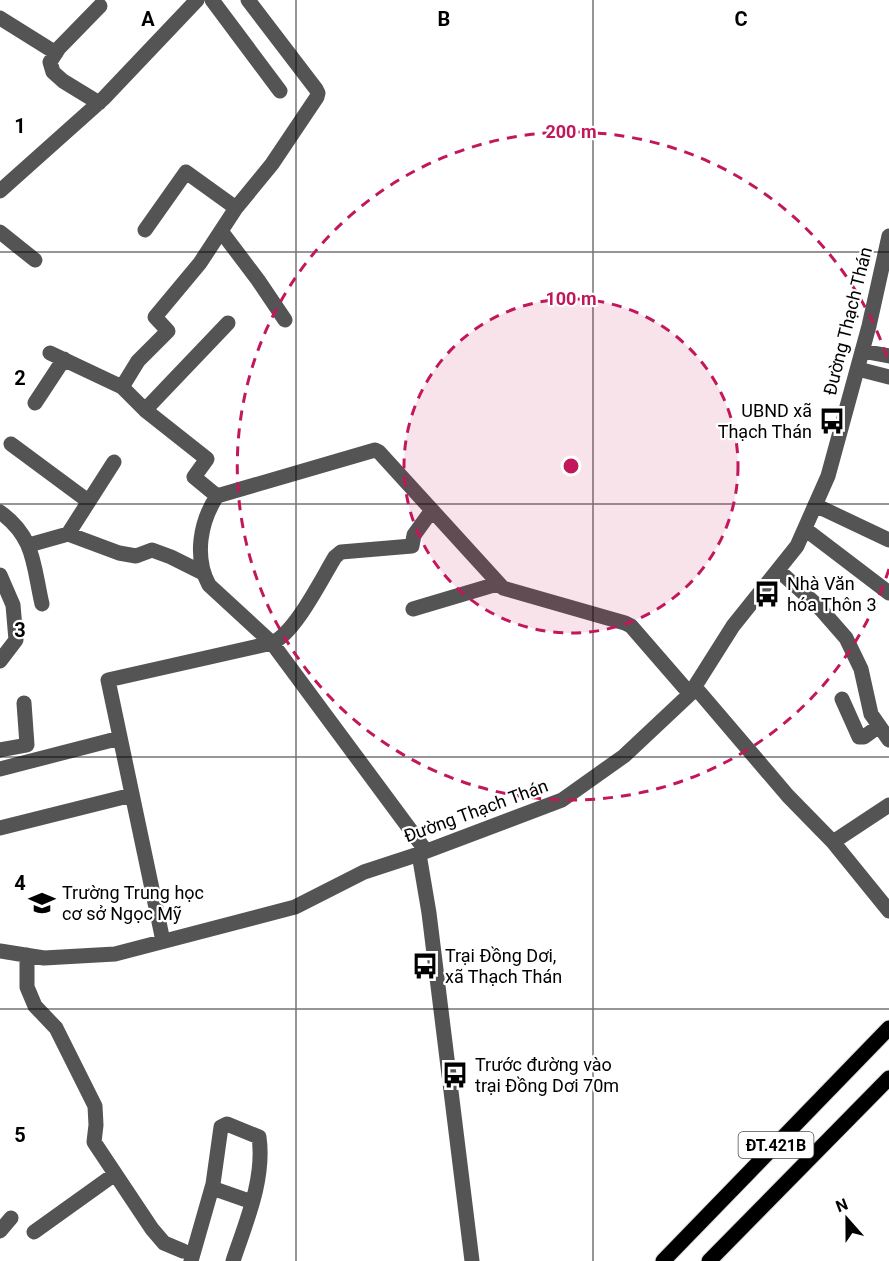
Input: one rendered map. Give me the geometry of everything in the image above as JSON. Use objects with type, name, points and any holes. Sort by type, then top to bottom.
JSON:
[{"type":"main road","name":"ĐT.421B","points":[[663,1261],[889,1028]]},
{"type":"main road","name":"ĐT.421B","points":[[709,1261],[889,1078]]},
{"type":"street","points":[[0,191],[99,103],[197,0]]},
{"type":"street","points":[[212,0],[280,91]]},
{"type":"street","points":[[122,387],[138,361],[168,331],[155,317],[200,263],[236,208],[272,164],[318,93],[248,0]]},
{"type":"street","points":[[99,103],[63,81],[53,72],[50,62],[100,6]]},
{"type":"street","points":[[0,18],[56,53]]},
{"type":"street","points":[[145,230],[186,172],[236,208]]},
{"type":"street","points":[[221,231],[285,320]]},
{"type":"street","points":[[0,232],[35,260]]},
{"type":"street","name":"Đường Thạch Thán","points":[[0,951],[44,958],[115,954],[295,907],[364,872],[562,800],[624,756],[693,691],[733,626],[797,546],[828,476],[862,351],[883,293],[889,236]]},
{"type":"street","points":[[145,410],[228,322]]},
{"type":"street","points":[[862,351],[889,356]]},
{"type":"street","points":[[34,403],[57,356],[122,387],[145,410],[207,459],[194,477],[217,496]]},
{"type":"street","points":[[858,369],[889,377]]},
{"type":"street","points":[[11,444],[88,501]]},
{"type":"street","points":[[472,1261],[423,852],[272,643],[209,585],[203,573],[200,549],[209,508],[217,496],[375,450],[380,452],[497,584],[510,592],[631,626],[833,842],[889,911]]},
{"type":"street","points":[[68,534],[114,462]]},
{"type":"street","points":[[815,505],[889,540]]},
{"type":"street","points":[[163,941],[108,680],[272,643],[286,634],[335,557],[341,552],[412,546],[414,535],[432,510]]},
{"type":"street","points":[[0,512],[14,522],[29,545],[42,604]]},
{"type":"street","points":[[805,529],[889,593]]},
{"type":"street","points":[[29,545],[68,534],[118,554],[136,556],[152,550],[203,573]]},
{"type":"street","points":[[778,570],[818,606],[846,638],[861,669],[871,714],[889,740]]},
{"type":"street","points":[[0,575],[13,605],[16,640],[0,661]]},
{"type":"street","points":[[413,609],[497,584]]},
{"type":"street","points":[[842,699],[859,736],[864,737],[879,726]]},
{"type":"street","points":[[0,750],[27,745],[24,703]]},
{"type":"street","points":[[0,769],[120,738]]},
{"type":"street","points":[[0,828],[132,795]]},
{"type":"street","points":[[833,842],[889,805]]},
{"type":"street","points":[[27,955],[27,987],[35,1006],[56,1028],[95,1106],[94,1142],[152,1229],[164,1243],[184,1258]]},
{"type":"street","points":[[184,1258],[207,1178],[213,1121]]},
{"type":"street","points":[[184,1258],[212,1188],[221,1127],[227,1124],[260,1137],[261,1149],[252,1202],[233,1261]]},
{"type":"street","points":[[34,1232],[115,1174]]},
{"type":"street","points":[[212,1188],[252,1202]]},
{"type":"street","points":[[0,1231],[11,1218]]},
{"type":"place","name":"UBND xã Thạch Thán","points":[[832,421]]},
{"type":"place","name":"Nhà Văn hóa Thôn 3","points":[[767,594]]},
{"type":"place","name":"Trường Trung học cơ sở Ngọc Mỹ","points":[[42,903]]},
{"type":"place","name":"Trại Đồng Dơi, xã Thạch Thán","points":[[425,966]]},
{"type":"place","name":"Trước đường vào trại Đồng Dơi 70m","points":[[455,1075]]}]
